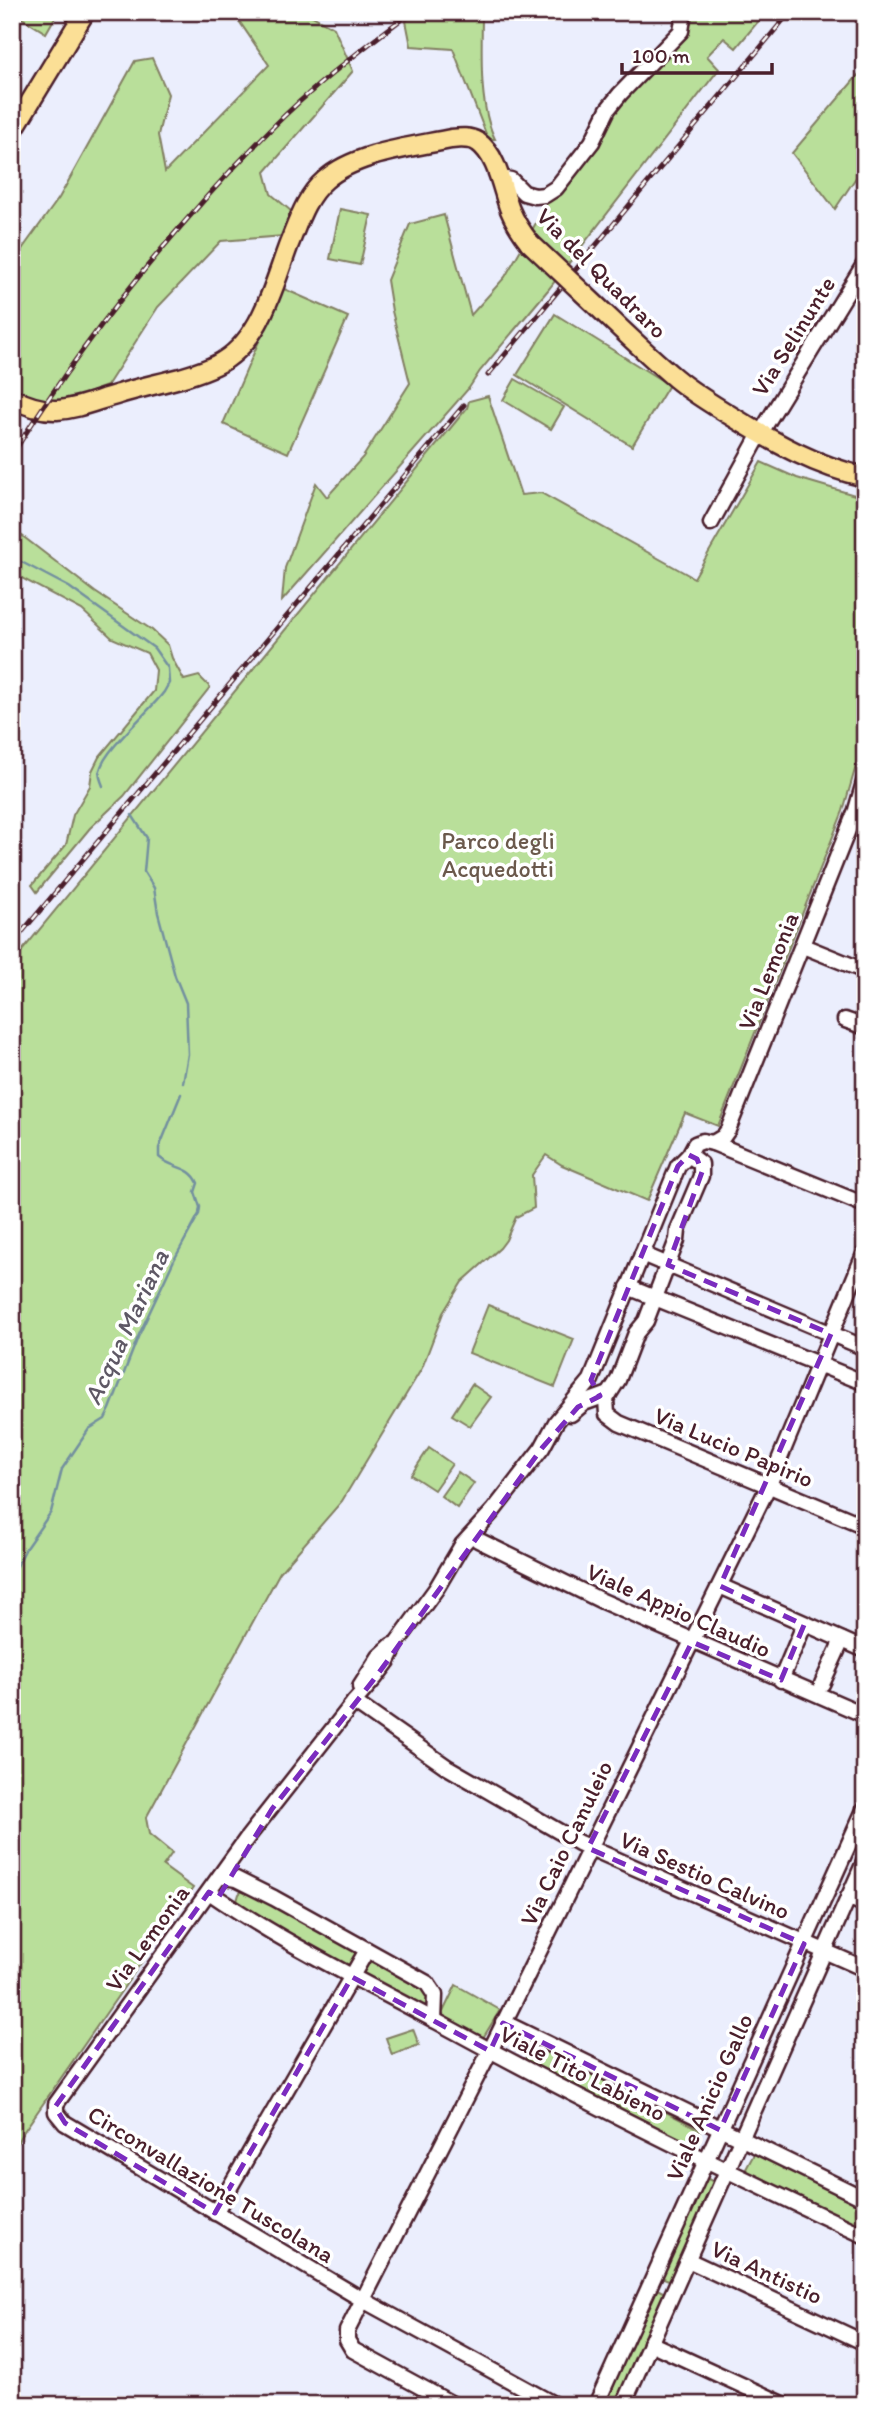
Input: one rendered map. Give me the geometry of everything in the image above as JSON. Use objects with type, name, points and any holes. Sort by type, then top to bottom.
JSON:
[{"type":"main road","points":[[12,110],[71,12]]},
{"type":"main road","points":[[12,132],[85,12]]},
{"type":"main road","name":"Via del Quadraro","points":[[12,398],[36,409],[59,411],[193,373],[226,359],[248,338],[260,319],[298,222],[310,198],[326,178],[348,166],[379,155],[464,138],[480,144],[488,154],[500,178],[513,216],[530,243],[678,380],[760,434],[802,457],[842,472],[865,477]]},
{"type":"street","points":[[500,178],[511,180],[524,192],[532,195],[545,195],[553,190],[592,142],[608,109],[620,94],[681,31],[684,12]]},
{"type":"street","name":"Via Selinunte","points":[[710,523],[760,434],[865,263]]},
{"type":"street","name":"Via del Quadraro","points":[[842,472],[865,471]]},
{"type":"street","name":"Via Lemonia","points":[[542,1448],[556,1422],[591,1380],[678,1166],[698,1142],[713,1143],[728,1130],[861,803],[865,780]]},
{"type":"street","points":[[803,946],[865,971]]},
{"type":"street","points":[[845,1020],[865,1027]]},
{"type":"street","points":[[713,1143],[865,1205]]},
{"type":"street","points":[[591,1380],[596,1387],[609,1394],[618,1380],[636,1333],[646,1321],[702,1170],[699,1161],[689,1155]]},
{"type":"street","name":"Via Caio Canuleio","points":[[363,2300],[490,2050],[768,1487],[865,1252]]},
{"type":"street","points":[[642,1254],[865,1348]]},
{"type":"street","points":[[628,1287],[865,1383]]},
{"type":"street","name":"Via Lemonia","points":[[61,2095],[209,1892],[226,1877],[256,1842],[272,1809],[354,1702],[370,1669],[384,1652],[398,1641],[542,1448],[580,1405],[609,1394]]},
{"type":"street","name":"Via Lucio Papirio","points":[[609,1394],[605,1405],[612,1419],[865,1526]]},
{"type":"street","name":"Viale Appio Claudio","points":[[469,1546],[865,1715]]},
{"type":"street","points":[[720,1586],[865,1650]]},
{"type":"street","points":[[781,1679],[804,1625]]},
{"type":"street","points":[[822,1684],[842,1640]]},
{"type":"street","name":"Via Sestio Calvino","points":[[354,1702],[447,1767],[514,1808],[588,1848],[865,1969]]},
{"type":"street","name":"Viale Anicio Gallo","points":[[596,2405],[865,1808]]},
{"type":"street","name":"Viale Anicio Gallo","points":[[623,2405],[865,1860]]},
{"type":"street","points":[[226,1877],[246,1884],[431,1987],[436,1998],[434,2020]]},
{"type":"street","points":[[233,1909],[235,1896],[246,1884]]},
{"type":"street","name":"Viale Tito Labieno","points":[[209,1892],[233,1909],[352,1977],[490,2050],[726,2171],[865,2236]]},
{"type":"street","points":[[848,1898],[865,1905]]},
{"type":"street","points":[[215,2213],[367,1950]]},
{"type":"street","name":"Viale Tito Labieno","points":[[503,2022],[865,2199]]},
{"type":"street","name":"Circonvallazione Tuscolana","points":[[61,2095],[55,2107],[58,2116],[65,2123],[363,2300],[555,2405]]},
{"type":"street","name":"Via Antistio","points":[[688,2260],[865,2343]]},
{"type":"street","points":[[652,2279],[674,2289]]},
{"type":"street","points":[[363,2300],[347,2334],[351,2348],[454,2405]]},
{"type":"street","points":[[650,2343],[785,2405]]},
{"type":"highlighted area","points":[[689,1155],[697,1159],[702,1172],[668,1265],[831,1334],[720,1586],[804,1625],[781,1680],[692,1642],[588,1848],[804,1944],[720,2130],[503,2023],[490,2051],[352,1977],[215,2213],[65,2123],[55,2107],[209,1892],[218,1898],[272,1809],[375,1678],[542,1448],[578,1407],[600,1396],[591,1380],[622,1302],[678,1166]]},
{"type":"green space","points":[[12,12],[58,12],[46,33]]},
{"type":"green space","points":[[236,12],[313,12],[309,14],[334,28],[353,71],[265,172],[271,194],[291,211],[284,236],[221,241],[158,307],[107,386],[55,405],[18,395],[12,390],[12,263],[59,198],[135,61],[152,58],[168,94],[158,135],[165,172],[269,65],[235,15]]},
{"type":"green space","points":[[418,12],[482,12],[483,94],[495,139],[488,139],[453,49],[411,46],[406,21]]},
{"type":"green space","points":[[672,12],[766,12],[736,48],[724,38],[707,56],[719,69],[548,290],[480,371],[469,388],[282,601],[285,568],[316,483],[327,497],[363,457],[410,383],[387,280],[410,224],[444,215],[471,315],[505,277],[556,188],[608,109],[681,31]]},
{"type":"green space","points":[[865,67],[865,164],[835,209],[792,153]]},
{"type":"green space","points":[[340,209],[371,215],[360,265],[330,259]]},
{"type":"green space","points":[[282,288],[348,317],[288,453],[223,424]]},
{"type":"green space","points":[[555,314],[669,385],[632,446],[517,375]]},
{"type":"green space","points":[[515,379],[564,407],[551,429],[503,400]]},
{"type":"green space","name":"Parco degli Acquedotti","points":[[488,396],[521,495],[541,493],[694,578],[761,462],[797,478],[865,498],[865,735],[843,811],[718,1126],[685,1113],[647,1201],[562,1165],[546,1155],[532,1175],[534,1208],[516,1217],[500,1248],[462,1282],[443,1313],[422,1368],[342,1501],[280,1572],[146,1818],[149,1834],[172,1853],[163,1866],[193,1888],[20,2137],[12,2156],[12,963],[467,408],[469,401]]},
{"type":"green space","points":[[12,528],[95,592],[152,630],[168,645],[184,680],[199,676],[210,687],[124,796],[90,828],[37,892],[32,885],[66,845],[73,815],[90,786],[92,771],[99,757],[154,691],[156,670],[147,653],[112,638],[82,610],[12,573]]},
{"type":"green space","points":[[488,1305],[574,1339],[555,1387],[469,1353]]},
{"type":"green space","points":[[472,1384],[491,1397],[470,1426],[452,1415]]},
{"type":"green space","points":[[429,1448],[452,1464],[434,1490],[411,1475]]},
{"type":"green space","points":[[458,1472],[474,1483],[457,1508],[441,1496]]},
{"type":"green space","points":[[244,1889],[358,1952],[351,1966],[348,1967],[239,1906],[239,1894]]},
{"type":"green space","points":[[371,1959],[428,1990],[429,2010],[363,1975],[362,1972]]},
{"type":"green space","points":[[456,1985],[500,2010],[483,2038],[441,2016]]},
{"type":"green space","points":[[413,2029],[419,2045],[392,2055],[386,2038]]},
{"type":"green space","points":[[534,2044],[699,2129],[696,2143],[690,2144],[526,2060],[530,2046]]},
{"type":"green space","points":[[754,2154],[865,2206],[865,2228],[747,2173],[746,2169]]},
{"type":"green space","points":[[702,2176],[716,2183],[671,2281],[661,2277]]},
{"type":"green space","points":[[655,2288],[665,2293],[617,2405],[601,2405]]},
{"type":"waterway","name":"Acqua Mariana","points":[[12,557],[69,587],[154,648],[168,668],[169,683],[164,692],[104,761],[99,774],[103,786]]},
{"type":"waterway","name":"Acqua Mariana","points":[[132,815],[147,838],[144,872],[154,888],[175,976],[186,1003],[188,1054],[183,1083]]},
{"type":"waterway","name":"Acqua Mariana","points":[[12,1576],[26,1548],[51,1512],[62,1469],[89,1429],[105,1419],[138,1337],[199,1214],[200,1207],[195,1192],[198,1183],[195,1177],[159,1157],[159,1148],[181,1094]]},
{"type":"railway","points":[[12,455],[100,327],[164,246],[233,168],[302,99],[411,12]]},
{"type":"railway","points":[[488,375],[790,12]]},
{"type":"railway","points":[[12,944],[464,405]]}]
